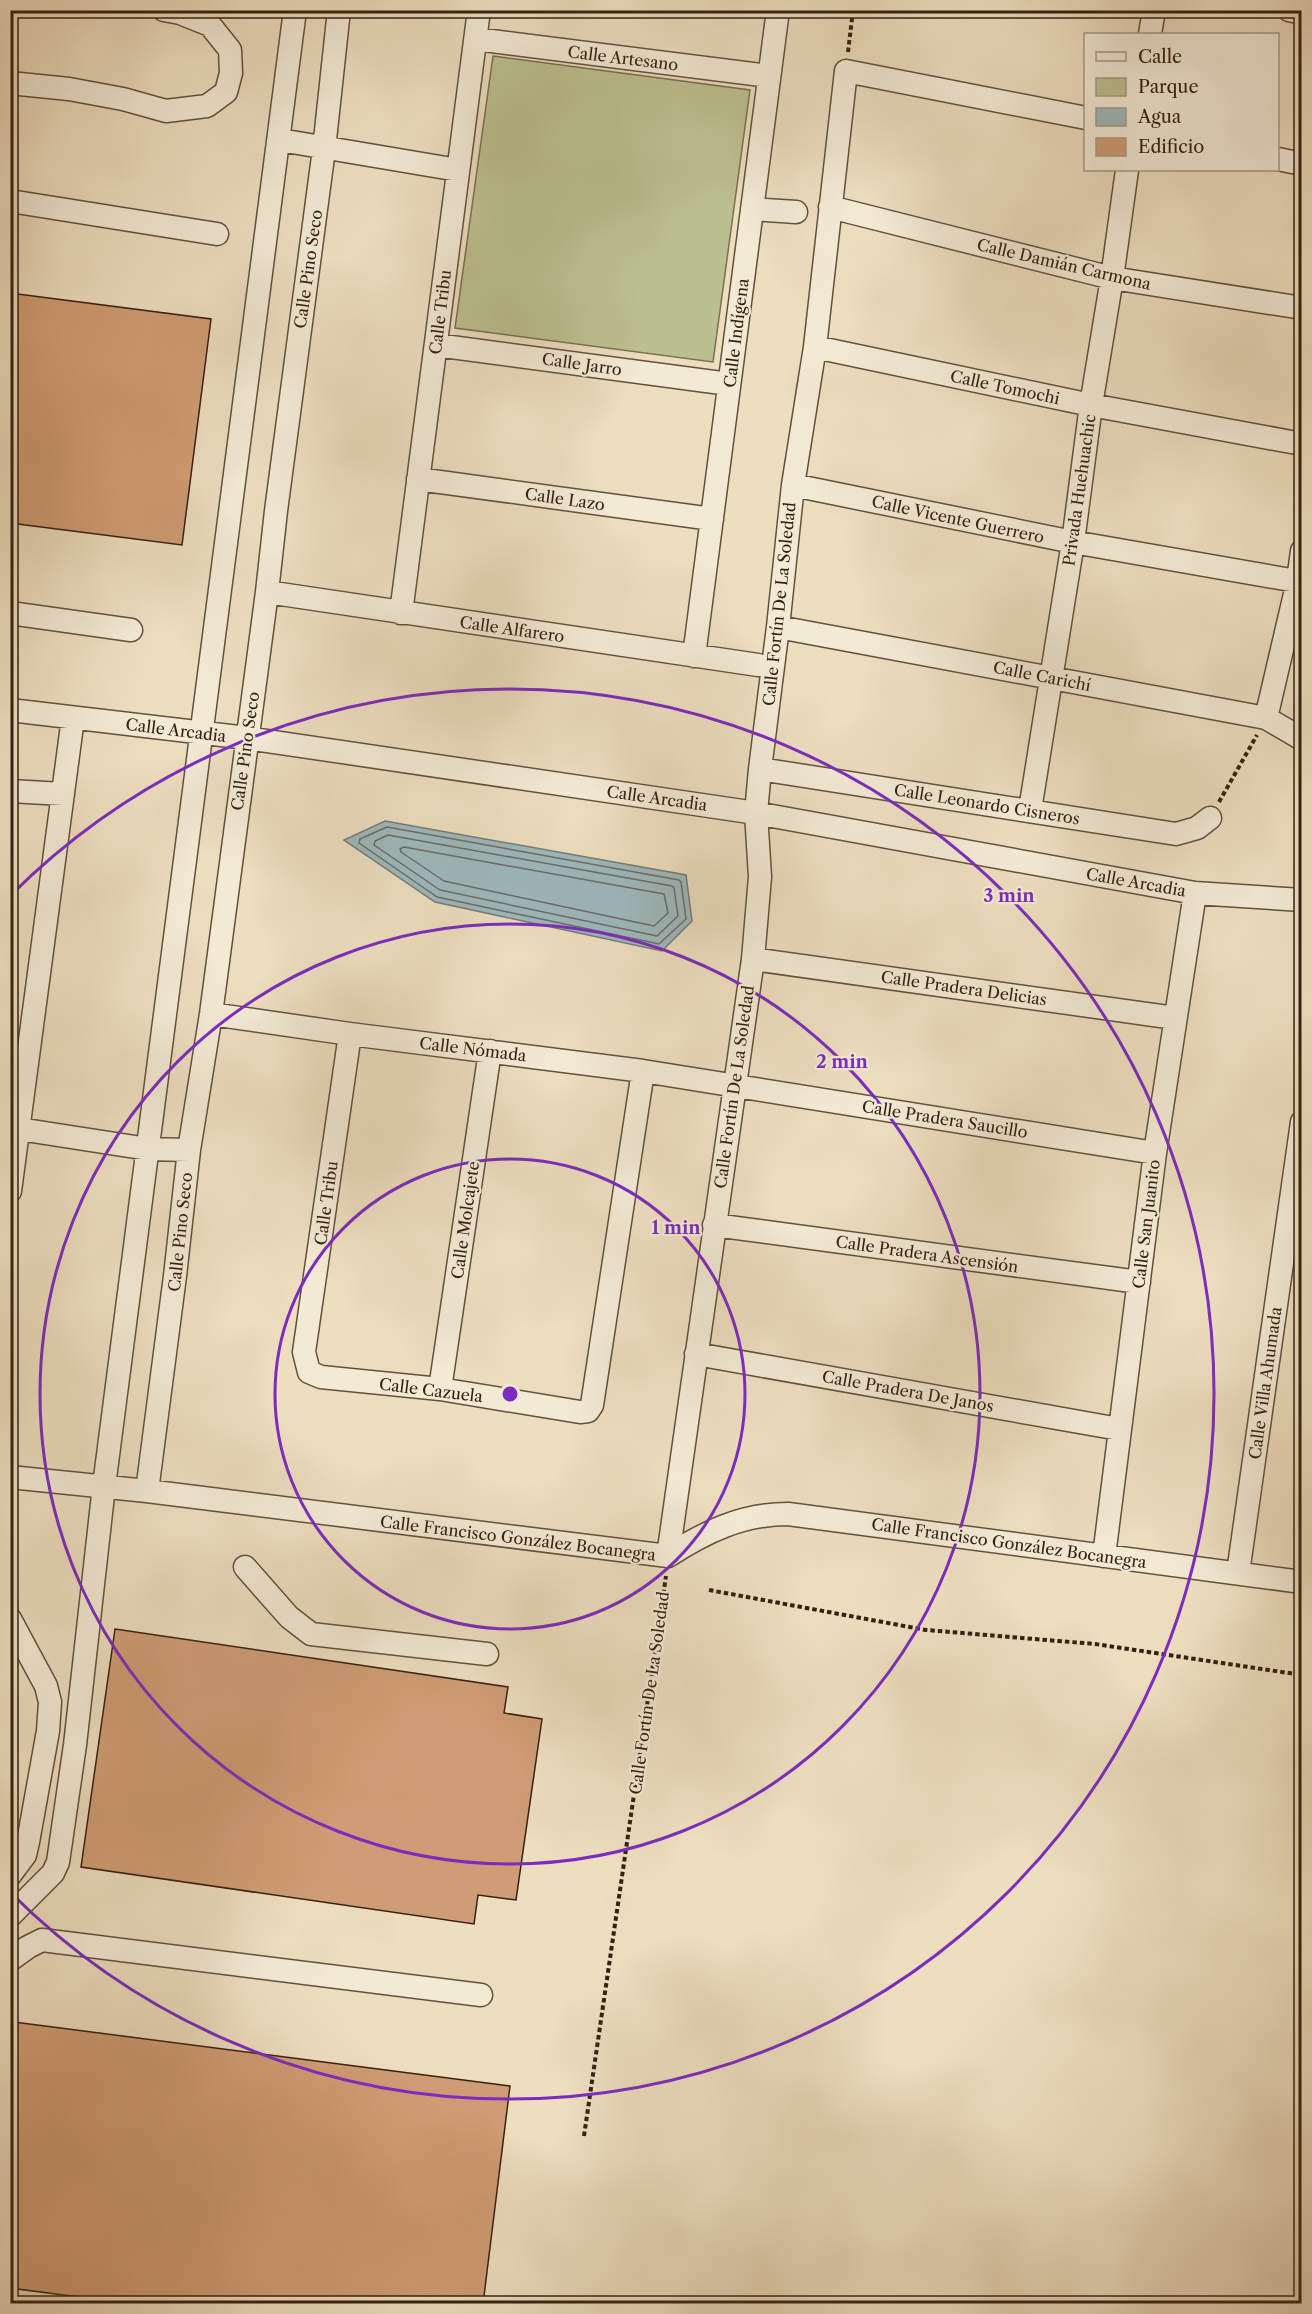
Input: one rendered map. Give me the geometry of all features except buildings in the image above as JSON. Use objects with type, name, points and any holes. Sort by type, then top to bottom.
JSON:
[{"type":"street","points":[[10,83],[69,89],[166,111],[207,106],[226,92],[231,73],[230,50],[210,25],[180,13],[164,10]]},
{"type":"street","points":[[10,1916],[53,1873],[58,1862],[75,1745],[104,1486],[280,140],[295,10]]},
{"type":"street","name":"Calle Pino Seco","points":[[147,1491],[176,1276],[189,1150],[212,1014],[267,592],[324,149],[339,10]]},
{"type":"street","name":"Calle Tribu","points":[[401,613],[479,10]]},
{"type":"street","name":"Calle Indígena","points":[[694,656],[778,10]]},
{"type":"street","points":[[1150,33],[1154,10]]},
{"type":"street","points":[[1289,10],[1302,13]]},
{"type":"street","name":"Calle Artesano","points":[[476,39],[770,76]]},
{"type":"street","points":[[846,71],[1084,118]]},
{"type":"street","name":"Calle Fortín De La Soledad","points":[[668,1557],[753,959],[760,877],[756,813],[760,769],[793,485],[815,347],[846,71]]},
{"type":"street","points":[[280,140],[458,170]]},
{"type":"street","points":[[1279,159],[1302,164]]},
{"type":"street","name":"Privada Huehuachic","points":[[1030,810],[1073,542],[1126,171]]},
{"type":"street","points":[[10,201],[217,234]]},
{"type":"street","name":"Calle Damián Carmona","points":[[830,207],[1112,278],[1302,308]]},
{"type":"street","points":[[752,209],[796,212]]},
{"type":"street","name":"Calle Jarro","points":[[436,345],[729,384]]},
{"type":"street","name":"Calle Tomochi","points":[[815,347],[1091,405],[1302,444]]},
{"type":"street","name":"Calle Lazo","points":[[418,479],[712,519]]},
{"type":"street","name":"Calle Vicente Guerrero","points":[[793,485],[1073,542],[1300,581]]},
{"type":"street","points":[[1266,718],[1300,581],[1302,551]]},
{"type":"street","name":"Calle Alfarero","points":[[267,592],[758,665]]},
{"type":"street","points":[[10,613],[131,630]]},
{"type":"street","name":"Calle Carichí","points":[[778,627],[1266,718],[1302,739]]},
{"type":"street","name":"Calle Arcadia","points":[[10,710],[247,738],[756,813],[1195,893],[1302,900]]},
{"type":"street","points":[[10,1191],[73,718]]},
{"type":"street","name":"Calle Leonardo Cisneros","points":[[760,769],[1176,834],[1197,828],[1210,819]]},
{"type":"street","points":[[10,791],[63,794]]},
{"type":"street","name":"Calle San Juanito","points":[[1104,1556],[1155,1153],[1195,893]]},
{"type":"street","name":"Calle Pradera Delicias","points":[[753,959],[1175,1018]]},
{"type":"street","name":"Calle Nómada","points":[[212,1014],[735,1085]]},
{"type":"street","name":"Calle Tribu","points":[[309,1372],[304,1352],[350,1034]]},
{"type":"street","name":"Calle Molcajete","points":[[440,1389],[490,1051]]},
{"type":"street","name":"Calle Cazuela","points":[[309,1372],[321,1377],[440,1389],[580,1412],[590,1409],[643,1071]]},
{"type":"street","name":"Calle Pradera Saucillo","points":[[735,1085],[1155,1153]]},
{"type":"street","name":"Calle Villa Ahumada","points":[[1238,1573],[1302,1122]]},
{"type":"street","points":[[19,1129],[148,1149],[189,1150]]},
{"type":"street","name":"Calle Pradera Ascensión","points":[[714,1225],[1139,1282]]},
{"type":"street","name":"Calle Pradera De Janos","points":[[696,1354],[1119,1429]]},
{"type":"street","name":"Calle Francisco González Bocanegra","points":[[10,1477],[147,1491],[668,1557],[693,1539],[737,1520],[755,1516],[788,1514],[1302,1582]]},
{"type":"street","points":[[245,1567],[289,1617],[311,1634],[487,1654]]},
{"type":"street","points":[[10,1619],[46,1686],[50,1702],[48,1731],[25,1855],[10,1875]]},
{"type":"street","points":[[10,1960],[42,1940],[481,1995]]},
{"type":"path","points":[[846,71],[853,10]]},
{"type":"path","points":[[1210,819],[1266,718]]},
{"type":"path","name":"Calle Fortín De La Soledad","points":[[584,2136],[668,1557]]},
{"type":"path","points":[[709,1590],[926,1630],[1095,1644],[1302,1675]]},
{"type":"green space","points":[[493,56],[750,90],[713,362],[455,328]]},
{"type":"water","points":[[385,821],[686,875],[692,921],[662,951],[435,902],[344,840]]}]
